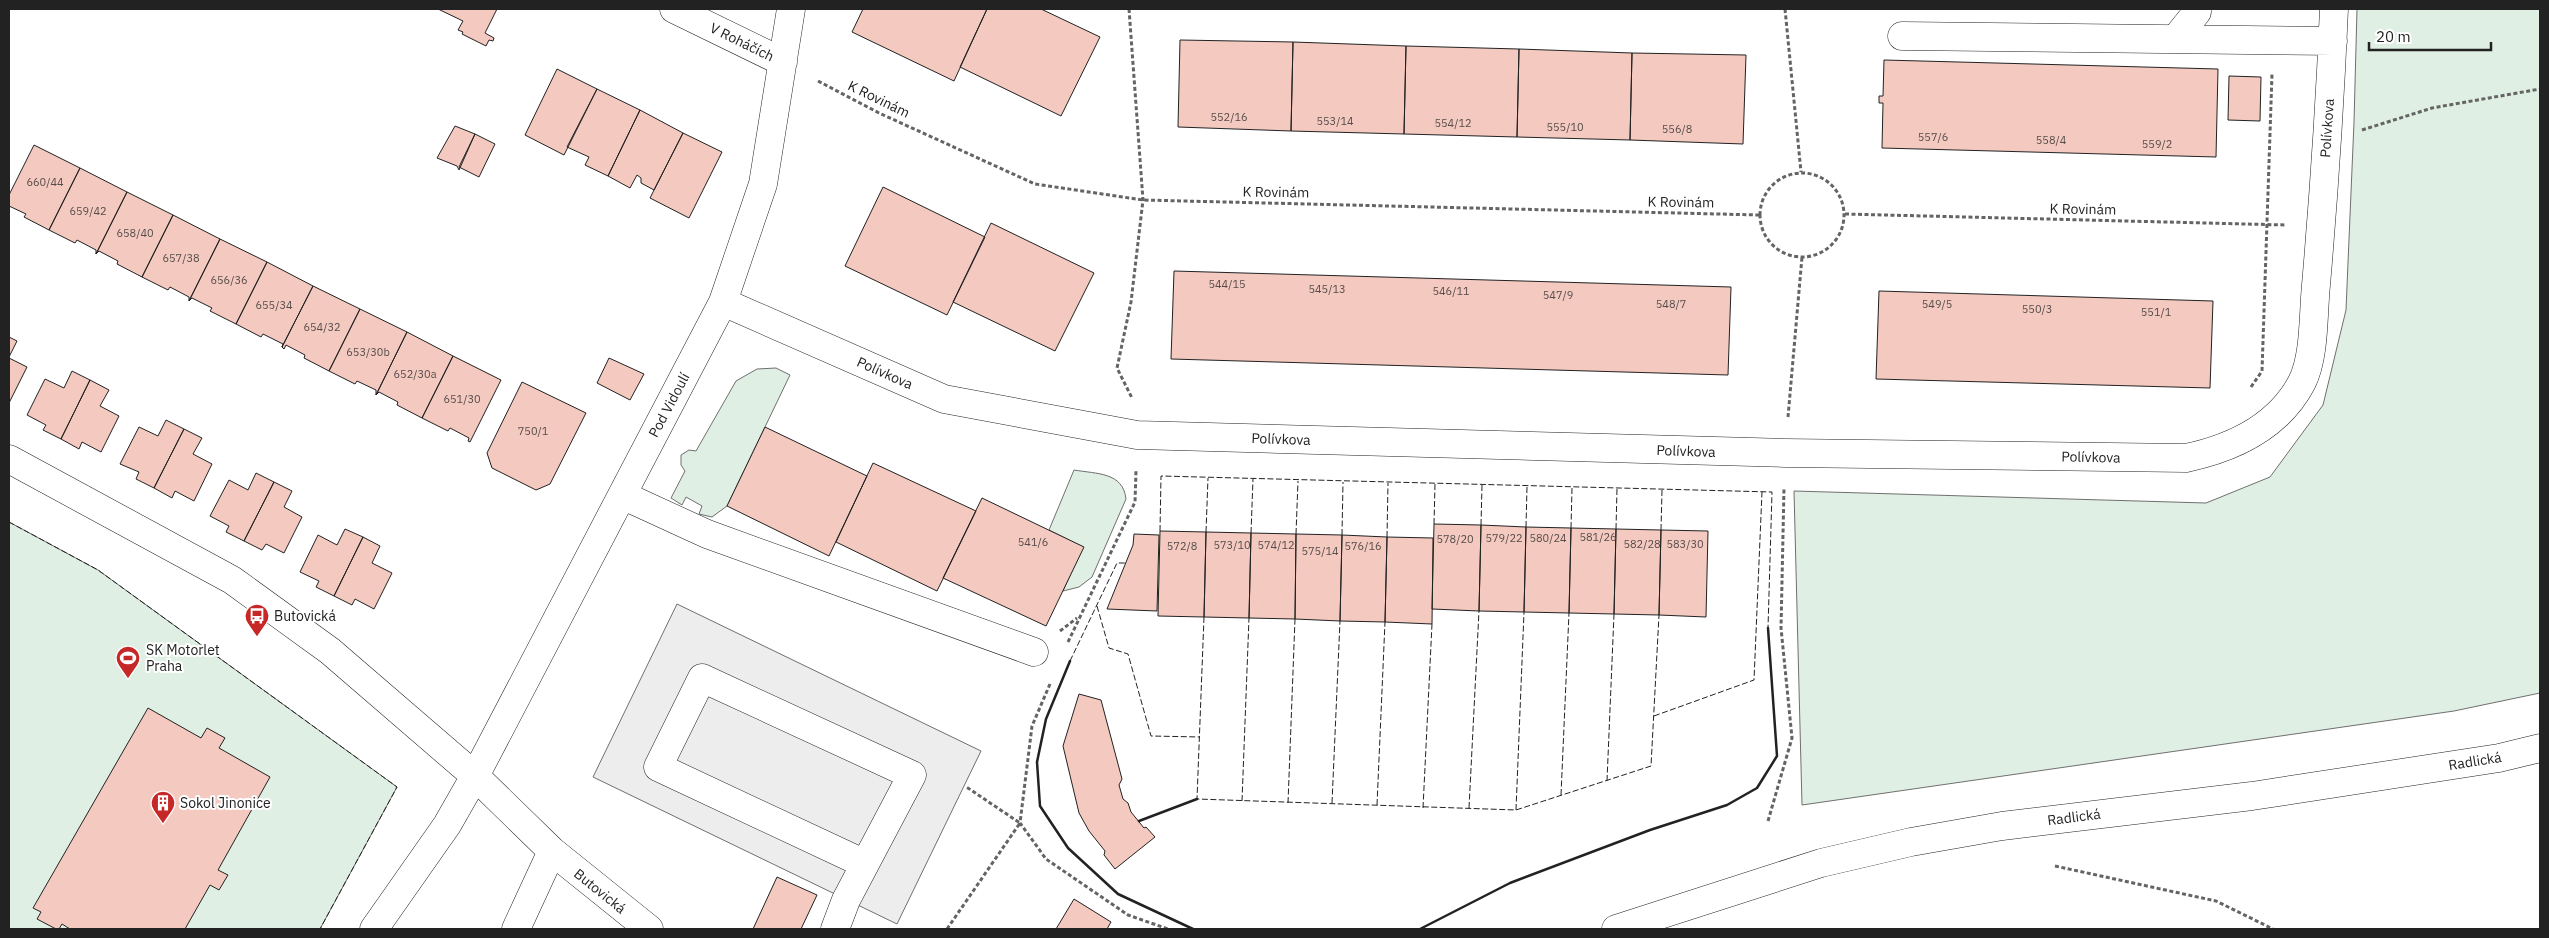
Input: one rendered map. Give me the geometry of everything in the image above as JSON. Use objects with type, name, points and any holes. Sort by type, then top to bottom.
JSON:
[{"type":"street","name":"V Roháčích","points":[[674,9],[783,62]]},
{"type":"street","name":"Pod Vidoulí","points":[[475,776],[723,302],[762,184],[791,9]]},
{"type":"street","points":[[2176,38],[2197,12],[2197,9]]},
{"type":"street","name":"Polívkova","points":[[723,302],[944,399],[1137,435],[1785,453],[2186,458],[2232,446],[2264,425],[2291,399],[2308,367],[2327,144],[2334,9]]},
{"type":"street","points":[[1902,36],[2333,41]]},
{"type":"street","name":"Butovická","points":[[9,459],[232,580],[330,651],[475,776],[552,851],[649,929]]},
{"type":"street","points":[[622,495],[707,534],[1034,652]]},
{"type":"street","points":[[835,929],[846,900],[912,775],[702,678],[658,767],[865,864]]},
{"type":"street","name":"Radlická","points":[[1616,929],[1821,863],[1911,842],[2002,826],[2252,796],[2499,758],[2540,748]]},
{"type":"street","points":[[374,929],[447,825],[475,776]]},
{"type":"street","points":[[516,929],[552,851]]},
{"type":"path","points":[[1129,9],[1143,200],[1131,302],[1117,368],[1134,402]]},
{"type":"path","points":[[1785,9],[1801,172]]},
{"type":"path","points":[[2246,395],[2262,371],[2273,40]]},
{"type":"path","name":"K Rovinám","points":[[818,81],[879,113],[1034,184],[1143,200],[1759,215]]},
{"type":"path","points":[[2327,144],[2432,108],[2540,88]]},
{"type":"path","points":[[1801,172],[1823,178],[1838,193],[1844,214],[1839,235],[1829,246],[1823,251],[1802,257],[1781,252],[1765,236],[1759,215],[1765,194],[1780,178],[1801,172]]},
{"type":"path","name":"K Rovinám","points":[[1844,214],[2321,226]]},
{"type":"path","points":[[1768,820],[1792,738],[1781,628],[1785,453],[1802,257]]},
{"type":"path","points":[[1788,416],[1798,416]]},
{"type":"path","points":[[1066,645],[1135,502],[1136,468]]},
{"type":"path","points":[[947,929],[1020,823],[1032,726],[1051,681]]},
{"type":"path","points":[[966,786],[1020,823],[1046,859],[1128,915],[1168,929]]},
{"type":"path","points":[[2055,866],[2216,901],[2273,929]]},
{"type":"green space","points":[[2357,9],[2540,9],[2540,693],[2454,711],[1802,805],[1794,491],[2206,503],[2270,477],[2323,405],[2346,310]]},
{"type":"green space","points":[[776,368],[790,375],[727,506],[712,517],[699,514],[702,506],[686,497],[682,505],[671,498],[685,471],[681,465],[681,455],[689,450],[696,451],[736,381],[757,369]]},
{"type":"green space","points":[[1074,470],[1100,474],[1114,479],[1124,490],[1126,499],[1092,577],[1079,587],[1063,591],[1083,547],[1049,530]]},
{"type":"green space","name":"SK Motorlet Praha","points":[[9,522],[98,570],[397,787],[320,929],[9,929]]},
{"type":"shaded area","points":[[677,604],[981,751],[897,924],[593,777]]},
{"type":"building","points":[[438,9],[497,9],[485,33],[494,38],[493,41],[489,40],[486,46],[462,34],[463,32],[458,30],[463,21]]},
{"type":"building","points":[[863,9],[987,9],[954,81],[852,32]]},
{"type":"building","points":[[987,9],[1041,9],[1100,37],[1061,116],[960,67]]},
{"type":"building","points":[[1180,40],[1293,42],[1291,131],[1178,127]]},
{"type":"building","points":[[1293,42],[1406,46],[1404,134],[1291,131]]},
{"type":"building","points":[[1406,46],[1519,49],[1517,137],[1404,134]]},
{"type":"building","points":[[1519,49],[1632,53],[1630,140],[1517,137]]},
{"type":"building","points":[[1632,53],[1746,55],[1743,144],[1630,140]]},
{"type":"building","points":[[1884,60],[2218,69],[2216,157],[1882,148],[1883,103],[1879,103],[1879,96],[1883,96]]},
{"type":"building","points":[[557,69],[597,89],[564,155],[525,135]]},
{"type":"building","points":[[2229,76],[2261,77],[2260,121],[2228,120]]},
{"type":"building","points":[[597,89],[640,110],[608,176],[585,165],[589,157],[567,147]]},
{"type":"building","points":[[640,110],[683,133],[654,190],[641,183],[641,178],[637,175],[630,188],[608,176]]},
{"type":"building","points":[[455,126],[475,134],[459,170],[457,166],[437,158]]},
{"type":"building","points":[[683,133],[722,152],[689,218],[650,198]]},
{"type":"building","points":[[475,134],[495,144],[479,177],[459,167]]},
{"type":"building","points":[[34,145],[80,168],[49,230],[24,217],[26,214],[9,206],[9,195]]},
{"type":"building","points":[[80,168],[127,192],[96,254],[96,250],[77,240],[75,243],[49,230]]},
{"type":"building","points":[[883,187],[985,237],[947,315],[845,266]]},
{"type":"building","points":[[127,192],[173,215],[142,277],[117,264],[118,261],[99,251],[96,254]]},
{"type":"building","points":[[173,215],[220,239],[189,301],[189,297],[170,287],[168,290],[142,277]]},
{"type":"building","points":[[991,223],[1094,273],[1055,351],[953,302]]},
{"type":"building","points":[[220,239],[267,262],[236,324],[210,311],[212,308],[192,298],[189,301]]},
{"type":"building","points":[[267,262],[313,286],[282,347],[283,344],[263,334],[261,337],[236,324]]},
{"type":"building","points":[[1174,271],[1731,287],[1728,375],[1171,359]]},
{"type":"building","points":[[313,286],[360,309],[329,371],[304,358],[305,355],[286,345],[284,349],[282,347]]},
{"type":"building","points":[[1879,291],[2213,301],[2210,388],[1876,379]]},
{"type":"building","points":[[360,309],[407,332],[376,395],[376,390],[357,381],[355,384],[329,371]]},
{"type":"building","points":[[407,332],[453,356],[422,418],[397,405],[398,402],[379,392],[376,395]]},
{"type":"building","points":[[9,337],[17,341],[9,357]]},
{"type":"building","points":[[453,356],[501,380],[470,442],[468,441],[469,438],[450,428],[448,431],[422,418]]},
{"type":"building","points":[[9,358],[27,367],[9,403]]},
{"type":"building","points":[[609,358],[644,374],[630,400],[597,383]]},
{"type":"building","points":[[72,371],[90,380],[61,439],[43,430],[46,425],[27,415],[45,379],[64,388]]},
{"type":"building","points":[[90,380],[109,390],[100,406],[119,416],[101,452],[82,442],[79,449],[61,439]]},
{"type":"building","points":[[522,382],[586,413],[550,484],[536,490],[492,468],[487,453]]},
{"type":"building","points":[[166,420],[184,429],[154,488],[136,479],[139,472],[120,464],[139,427],[158,436]]},
{"type":"building","points":[[765,427],[867,476],[829,556],[727,506]]},
{"type":"building","points":[[184,429],[202,438],[193,454],[212,464],[194,501],[175,491],[172,498],[154,488]]},
{"type":"building","points":[[873,463],[976,511],[937,591],[836,542]]},
{"type":"building","points":[[256,473],[274,482],[244,541],[226,532],[229,526],[210,516],[229,480],[248,490]]},
{"type":"building","points":[[274,482],[292,491],[284,507],[302,517],[284,553],[266,544],[262,550],[244,541]]},
{"type":"building","points":[[982,498],[1084,547],[1046,626],[943,578]]},
{"type":"building","points":[[1434,524],[1481,525],[1479,611],[1432,609]]},
{"type":"building","points":[[1481,525],[1526,527],[1524,612],[1479,611]]},
{"type":"building","points":[[1526,527],[1571,528],[1569,613],[1524,612]]},
{"type":"building","points":[[1571,528],[1616,529],[1614,614],[1569,613]]},
{"type":"building","points":[[345,529],[363,537],[334,596],[316,587],[319,581],[300,572],[318,535],[337,545]]},
{"type":"building","points":[[1616,529],[1661,530],[1659,615],[1614,614]]},
{"type":"building","points":[[1661,530],[1708,531],[1706,617],[1659,615]]},
{"type":"building","points":[[1160,531],[1206,532],[1204,617],[1158,616]]},
{"type":"building","points":[[1206,532],[1251,533],[1249,618],[1204,617]]},
{"type":"building","points":[[1251,533],[1296,534],[1295,619],[1249,618]]},
{"type":"building","points":[[1134,534],[1159,535],[1157,611],[1107,609],[1133,545]]},
{"type":"building","points":[[1296,534],[1342,535],[1340,621],[1295,619]]},
{"type":"building","points":[[1342,535],[1387,537],[1385,622],[1340,621]]},
{"type":"building","points":[[363,537],[380,546],[372,563],[392,573],[374,609],[355,599],[352,605],[334,596]]},
{"type":"building","points":[[1387,537],[1433,538],[1432,624],[1385,622]]},
{"type":"building","points":[[1079,694],[1101,700],[1122,779],[1119,785],[1123,799],[1128,803],[1131,812],[1144,828],[1146,827],[1155,837],[1115,869],[1104,855],[1105,851],[1089,831],[1079,813],[1063,746]]},
{"type":"building","name":"Sokol Jinonice","points":[[148,708],[201,738],[207,728],[225,738],[219,748],[270,777],[218,870],[228,875],[219,890],[210,885],[185,929],[70,929],[62,924],[59,929],[56,929],[37,919],[41,912],[33,908]]},
{"type":"building","points":[[777,877],[817,895],[801,929],[753,929]]},
{"type":"building","points":[[1074,899],[1111,922],[1107,929],[1056,929]]},
{"type":"fence","points":[[1160,531],[1161,476],[1772,492],[1768,628]]},
{"type":"fence","points":[[1206,532],[1208,478]]},
{"type":"fence","points":[[1251,533],[1253,479]]},
{"type":"fence","points":[[1296,534],[1298,481]]},
{"type":"fence","points":[[1342,535],[1343,482]]},
{"type":"fence","points":[[1387,537],[1388,483]]},
{"type":"fence","points":[[1434,524],[1435,484]]},
{"type":"fence","points":[[1481,525],[1482,485]]},
{"type":"fence","points":[[1526,527],[1527,487]]},
{"type":"fence","points":[[1571,528],[1572,488]]},
{"type":"fence","points":[[1616,529],[1617,489]]},
{"type":"fence","points":[[1661,530],[1662,490]]},
{"type":"fence","points":[[1654,716],[1754,680],[1762,492]]},
{"type":"fence","points":[[9,522],[98,570],[397,787],[320,929]]},
{"type":"fence","points":[[1070,661],[1117,563],[1126,563]]},
{"type":"fence","points":[[1097,606],[1109,648],[1128,654],[1151,736],[1200,737]]},
{"type":"fence","points":[[1469,808],[1479,611]]},
{"type":"fence","points":[[1516,810],[1524,612]]},
{"type":"fence","points":[[1561,795],[1569,613]]},
{"type":"fence","points":[[1607,781],[1614,614]]},
{"type":"fence","points":[[1204,617],[1197,799],[1516,810],[1651,766],[1659,615]]},
{"type":"fence","points":[[1242,801],[1249,618]]},
{"type":"fence","points":[[1288,803],[1295,619]]},
{"type":"fence","points":[[1332,803],[1340,621]]},
{"type":"fence","points":[[1377,805],[1385,622]]},
{"type":"fence","points":[[1423,808],[1432,624]]},
{"type":"wall","points":[[1420,929],[1510,883],[1650,830],[1727,805],[1757,788],[1777,756],[1768,628]]},
{"type":"wall","points":[[1070,661],[1046,719],[1037,762],[1040,806],[1068,848],[1118,894],[1193,929]]},
{"type":"wall","points":[[1139,821],[1197,799]]},
{"type":"place","name":"Butovická","points":[[257,637]]},
{"type":"place","name":"SK Motorlet Praha","points":[[128,679]]},
{"type":"place","name":"Sokol Jinonice","points":[[163,824]]}]
